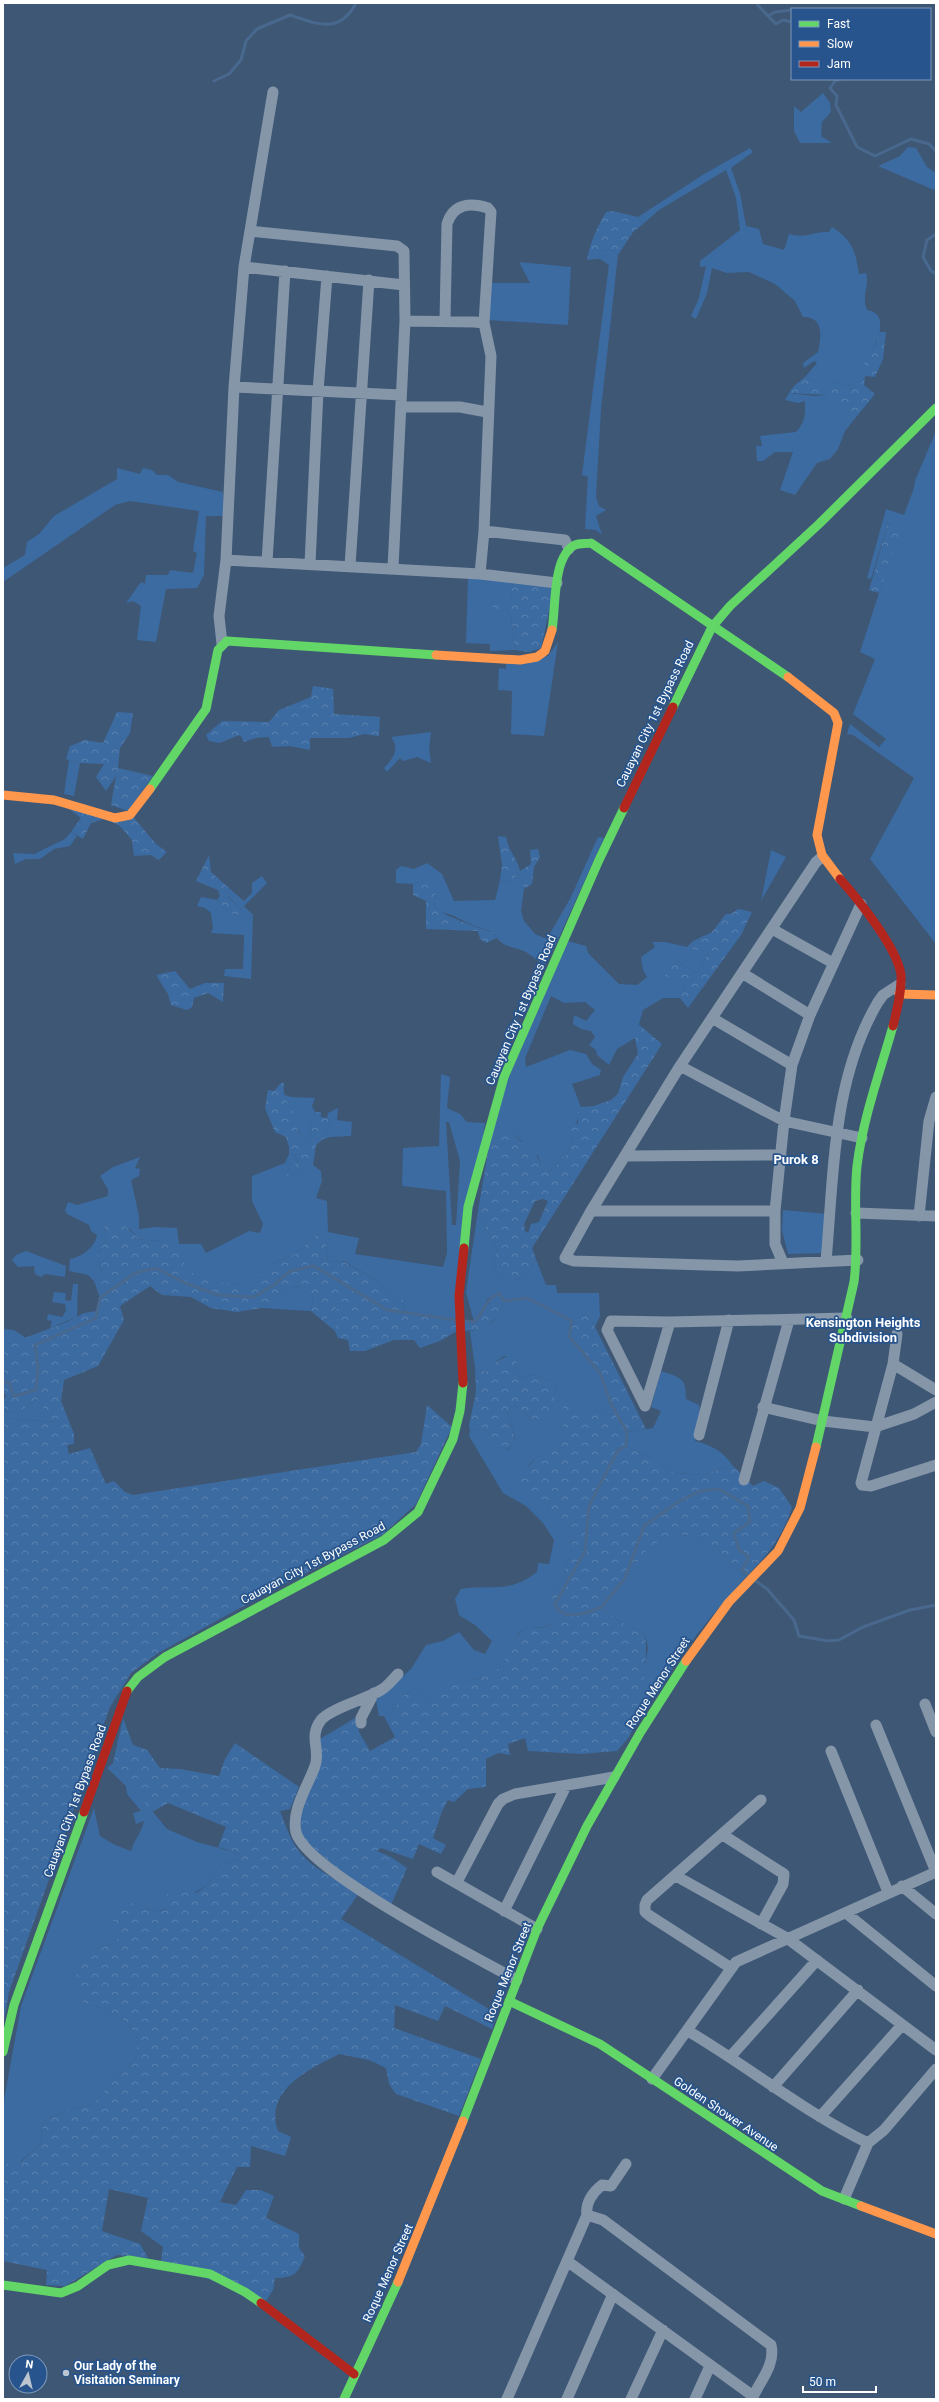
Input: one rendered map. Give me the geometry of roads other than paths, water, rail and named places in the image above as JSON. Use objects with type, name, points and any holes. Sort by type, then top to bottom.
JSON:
[{"type":"street","points":[[3,796],[70,804],[115,818],[130,815],[168,765],[206,709],[210,698],[213,669],[222,644],[219,616],[226,560],[234,387],[244,267],[273,92]]},
{"type":"street","points":[[445,320],[447,224],[450,215],[455,209],[471,205],[488,208],[491,212],[484,323],[491,356],[487,412],[484,531],[480,574]]},
{"type":"street","points":[[250,231],[397,246],[404,253],[405,321],[393,568]]},
{"type":"street","points":[[244,267],[404,285]]},
{"type":"street","points":[[267,562],[276,389],[285,271]]},
{"type":"street","points":[[310,564],[318,391],[327,276]]},
{"type":"street","points":[[350,566],[369,280]]},
{"type":"street","points":[[405,321],[445,320],[484,323]]},
{"type":"street","points":[[234,387],[402,395]]},
{"type":"street","points":[[401,406],[460,406],[487,412]]},
{"type":"street","name":"Cauayan City 1st Bypass Road","points":[[3,2052],[14,2005],[128,1689],[138,1677],[165,1658],[384,1540],[418,1512],[453,1439],[463,1388],[459,1289],[468,1207],[504,1077],[599,860],[712,627],[730,606],[819,524],[936,408]]},
{"type":"street","points":[[484,531],[564,540],[568,549]]},
{"type":"street","points":[[222,644],[227,641],[235,641],[520,660],[533,658],[546,650],[549,640],[561,564],[568,549],[577,544],[591,543],[712,627],[778,670],[830,709],[837,717],[838,731],[817,835],[822,857],[861,904],[899,967],[899,989]]},
{"type":"street","points":[[226,560],[393,568],[480,574],[557,583]]},
{"type":"street","points":[[822,857],[816,862],[680,1066],[565,1255],[568,1261],[738,1266],[858,1260]]},
{"type":"street","points":[[783,1264],[776,1244],[775,1211],[784,1121],[792,1065],[810,1014],[861,904]]},
{"type":"street","points":[[772,929],[833,963]]},
{"type":"street","points":[[742,973],[810,1014]]},
{"type":"street","points":[[826,1261],[837,1133],[843,1088],[850,1064],[878,1002],[883,995],[899,989],[936,995]]},
{"type":"street","name":"Roque Menor Street","points":[[344,2399],[354,2374],[385,2314],[437,2190],[537,1929],[614,1777],[681,1668],[725,1608],[762,1570],[778,1551],[800,1508],[823,1421],[847,1318],[858,1260],[856,1179],[862,1138],[899,989]]},
{"type":"street","points":[[712,1018],[792,1065]]},
{"type":"street","points":[[680,1066],[784,1121],[862,1138]]},
{"type":"street","points":[[919,1216],[929,1121],[936,1097]]},
{"type":"street","points":[[626,1156],[781,1155]]},
{"type":"street","points":[[591,1211],[775,1211]]},
{"type":"street","points":[[856,1213],[936,1216]]},
{"type":"street","points":[[670,1322],[645,1406],[607,1326],[611,1321],[670,1322],[847,1318]]},
{"type":"street","points":[[699,1435],[729,1320]]},
{"type":"street","points":[[744,1480],[763,1407],[789,1320]]},
{"type":"street","points":[[897,1334],[893,1364],[861,1480],[862,1485],[880,1484],[936,1465]]},
{"type":"street","points":[[893,1364],[936,1390]]},
{"type":"street","points":[[763,1407],[823,1421],[875,1427],[914,1414],[936,1402]]},
{"type":"street","points":[[398,1674],[381,1690],[322,1719],[314,1733],[316,1764],[296,1813],[296,1830],[298,1838],[316,1860],[374,1900],[517,1980]]},
{"type":"street","points":[[361,1724],[361,1718],[374,1693]]},
{"type":"street","points":[[925,1704],[936,1732]]},
{"type":"street","points":[[652,2079],[688,2031],[731,1968],[748,1955],[936,1872],[876,1725]]},
{"type":"street","points":[[831,1751],[888,1892]]},
{"type":"street","points":[[457,1882],[498,1804],[503,1799],[515,1794],[614,1777]]},
{"type":"street","points":[[504,1911],[566,1786]]},
{"type":"street","points":[[731,1968],[645,1912],[645,1905],[648,1900],[761,1800]]},
{"type":"street","points":[[723,1835],[784,1874],[783,1884],[761,1924]]},
{"type":"street","points":[[437,1872],[457,1882],[537,1929]]},
{"type":"street","points":[[676,1876],[787,1938],[936,2050]]},
{"type":"street","points":[[902,1886],[936,1914]]},
{"type":"street","points":[[846,1913],[936,1986]]},
{"type":"street","points":[[731,2056],[817,1960]]},
{"type":"street","points":[[773,2087],[858,1990]]},
{"type":"street","name":"Golden Shower Avenue","points":[[509,2002],[561,2024],[600,2044],[822,2191],[936,2234]]},
{"type":"street","points":[[820,2116],[902,2025]]},
{"type":"street","points":[[688,2031],[731,2056],[773,2087],[820,2116],[868,2142]]},
{"type":"street","points":[[844,2199],[868,2142],[884,2130],[936,2069]]},
{"type":"street","points":[[507,2399],[587,2215],[587,2206],[593,2193],[602,2185],[611,2186],[626,2164]]},
{"type":"street","points":[[567,2261],[663,2330],[752,2397],[769,2368],[773,2353],[770,2345],[603,2220],[587,2215]]},
{"type":"street","points":[[3,2285],[61,2293],[78,2286],[108,2265],[129,2260],[210,2274],[245,2292],[354,2374]]},
{"type":"street","points":[[567,2399],[613,2294]]},
{"type":"street","points":[[631,2399],[663,2330]]},
{"type":"street","points":[[695,2399],[710,2366]]},
{"type":"waterway","points":[[214,81],[229,74],[241,60],[246,41],[257,29],[290,15],[318,24],[335,23],[342,20],[356,3]]},
{"type":"waterway","points":[[756,3],[768,16],[775,12],[791,10]]},
{"type":"waterway","points":[[768,16],[776,24],[783,20],[791,22]]},
{"type":"waterway","points":[[838,80],[830,88],[837,96],[836,105],[857,147],[875,156],[911,139],[929,144],[936,151]]},
{"type":"waterway","points":[[936,234],[927,240],[923,257],[931,271],[936,274]]},
{"type":"waterway","points":[[3,1382],[9,1382],[14,1396],[36,1390],[38,1368],[35,1345],[96,1318],[100,1298],[135,1273],[156,1268],[185,1283],[218,1295],[254,1297],[274,1285],[290,1271],[314,1266],[387,1310],[456,1320]]},
{"type":"waterway","points":[[465,1321],[474,1322],[490,1299],[499,1293],[504,1301],[527,1298],[572,1321],[569,1336],[600,1373],[611,1404],[627,1432],[626,1446],[618,1450],[589,1506],[585,1551],[555,1604],[558,1610],[567,1615],[582,1614],[602,1607],[625,1578],[644,1526],[678,1502],[700,1491],[719,1489],[748,1506],[750,1522],[734,1533],[739,1550],[749,1557],[742,1570],[749,1575]]},
{"type":"waterway","points":[[756,1581],[767,1589],[794,1620],[799,1636],[828,1641],[839,1640],[863,1627],[910,1610],[936,1605]]},
{"type":"place","name":"Our Lady of the Visitation Seminary","points":[[66,2373]]},
{"type":"district","name":"Purok 8","points":[[796,1159]]},
{"type":"district","name":"Kensington Heights Subdivision","points":[[863,1330]]}]
